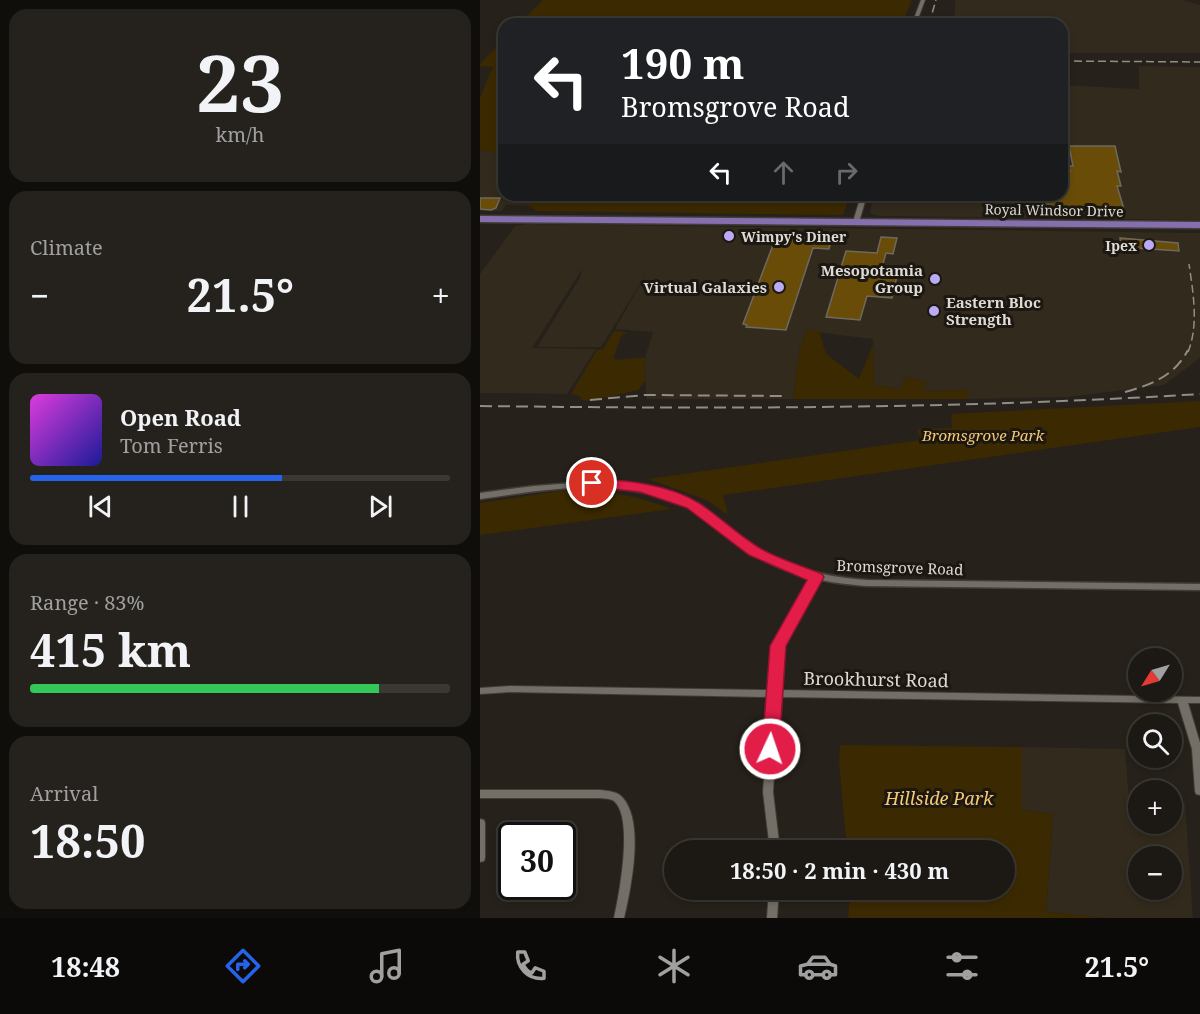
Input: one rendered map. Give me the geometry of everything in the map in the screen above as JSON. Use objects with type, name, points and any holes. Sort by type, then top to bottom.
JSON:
[{"type":"main road","name":"Royal Windsor Drive","points":[[480,218],[1200,225]]},
{"type":"street","points":[[916,18],[923,0]]},
{"type":"street","points":[[856,222],[862,201]]},
{"type":"street","name":"Bromsgrove Road","points":[[480,496],[582,484],[620,484],[650,490],[692,505],[754,551],[816,577],[867,583],[1200,587]]},
{"type":"street","points":[[774,840],[768,792],[778,646],[816,577]]},
{"type":"street","name":"Brookhurst Road","points":[[480,691],[510,689],[1128,699]]},
{"type":"street","points":[[1182,700],[1197,749],[1200,791]]},
{"type":"street","name":"Brookhurst Road","points":[[1182,700],[1200,700]]},
{"type":"street","points":[[480,794],[600,794],[612,796],[620,801],[627,818],[628,860],[619,918]]},
{"type":"street","points":[[480,823],[480,858]]},
{"type":"street","points":[[772,918],[773,900]]},
{"type":"shaded area","points":[[955,0],[1183,0],[1200,5],[1200,53],[1068,53],[1068,18],[954,18]]},
{"type":"shaded area","points":[[1139,66],[1200,67],[1200,220],[879,216],[870,213],[873,201],[1068,201],[1068,85],[1139,89]]},
{"type":"shaded area","points":[[480,150],[498,153],[498,201],[531,201],[529,206],[506,205],[502,211],[480,211]]},
{"type":"shaded area","points":[[526,224],[1200,233],[1200,358],[1164,385],[1067,397],[967,399],[968,390],[923,391],[925,381],[905,377],[900,389],[874,385],[873,339],[807,331],[800,348],[793,399],[646,399],[645,358],[653,332],[615,329],[648,271],[601,347],[537,347],[580,278],[582,269],[532,348],[596,349],[567,394],[480,393],[480,274],[515,226]]},
{"type":"shaded area","points":[[1022,747],[1125,749],[1128,834],[1182,834],[1182,802],[1185,802],[1193,918],[1105,918],[1046,912],[1053,814],[1022,810]]},
{"type":"green space","points":[[543,0],[912,0],[904,18],[525,18]]},
{"type":"green space","points":[[498,45],[498,153],[480,150],[480,98],[493,67],[480,66]]},
{"type":"green space","points":[[531,201],[848,201],[843,215],[537,211],[529,206]]},
{"type":"green space","points":[[807,330],[819,331],[826,354],[859,379],[873,345],[874,385],[900,389],[905,377],[926,381],[924,391],[969,390],[967,399],[793,399],[800,348]]},
{"type":"green space","points":[[614,331],[627,332],[621,336],[613,359],[645,358],[645,381],[638,390],[590,401],[581,400],[580,396],[571,394],[597,350],[603,349]]},
{"type":"green space","name":"Bromsgrove Park","points":[[1200,401],[1200,427],[723,495],[728,515],[707,500],[648,479],[921,440],[917,429],[952,428],[951,414]]},
{"type":"green space","points":[[567,490],[621,495],[672,509],[480,535],[480,503]]},
{"type":"green space","name":"Hillside Park","points":[[840,745],[1022,747],[1022,810],[1053,814],[1046,912],[1105,918],[848,918],[849,900],[1015,900],[1015,840],[846,840],[839,762]]},
{"type":"building","points":[[1069,146],[1115,146],[1121,172],[1117,171],[1121,186],[1117,186],[1124,209],[1053,208],[1051,205],[1027,205],[1026,201],[1068,201],[1068,171],[1070,171],[1068,166],[1073,166]]},
{"type":"building","points":[[480,198],[498,198],[496,208],[480,209]]},
{"type":"building","name":"Virtual Galaxies","points":[[781,235],[831,241],[829,249],[813,248],[786,330],[746,327],[747,325],[743,324],[776,237]]},
{"type":"building","points":[[881,237],[897,238],[893,254],[886,253],[880,275],[897,276],[892,298],[867,296],[860,320],[826,317],[846,251],[877,253]]},
{"type":"building","name":"Ipex","points":[[1120,238],[1178,243],[1179,251],[1121,247]]},
{"type":"railway","points":[[931,18],[936,0]]},
{"type":"railway","points":[[1068,61],[1200,62]]},
{"type":"railway","points":[[1188,352],[1194,320],[1189,264]]},
{"type":"railway","points":[[1125,392],[1162,378],[1176,366],[1188,350]]},
{"type":"railway","points":[[480,406],[840,407],[1020,403],[1200,394]]},
{"type":"railway","points":[[590,400],[645,395],[784,396]]},
{"type":"place","name":"Wimpy's Diner","points":[[729,236]]},
{"type":"place","name":"Ipex","points":[[1149,245]]},
{"type":"place","name":"Mesopotamia Group","points":[[935,279]]},
{"type":"place","name":"Virtual Galaxies","points":[[779,287]]},
{"type":"place","name":"Eastern Bloc Strength","points":[[934,311]]},
{"type":"route","points":[[592,483],[620,484],[663,493],[692,505],[754,551],[816,577],[778,646],[770,749]]}]
